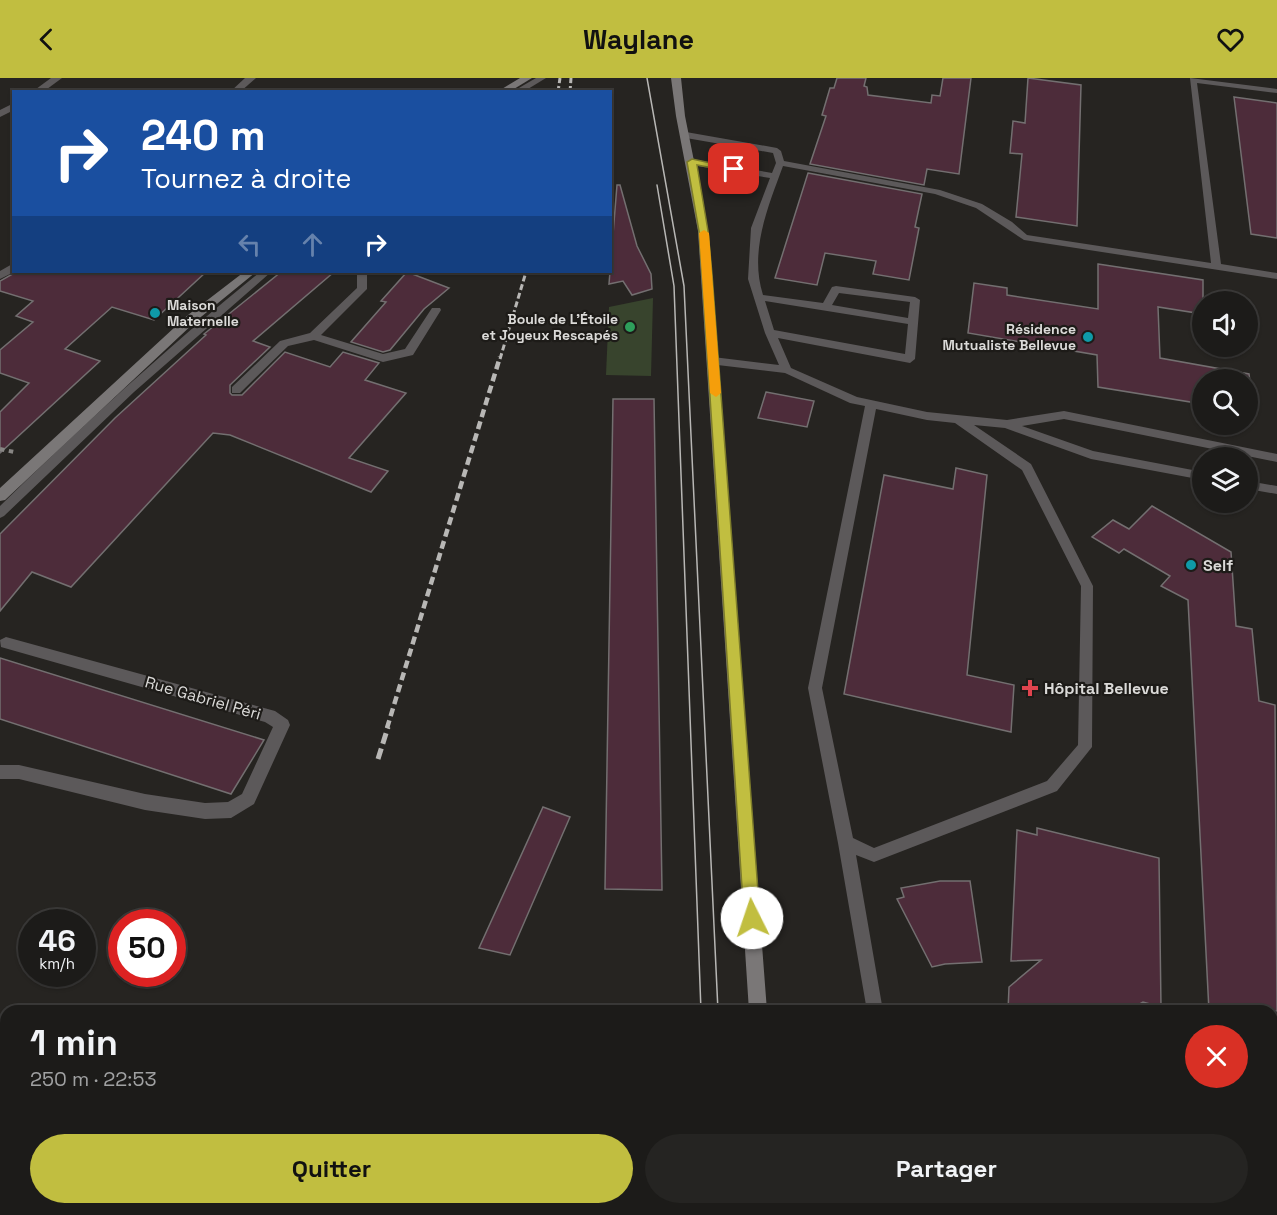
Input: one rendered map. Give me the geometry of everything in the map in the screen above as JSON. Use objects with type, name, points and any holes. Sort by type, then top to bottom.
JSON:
[{"type":"main road","points":[[505,90],[526,78]]},
{"type":"main road","points":[[676,78],[677,96],[704,231],[758,1005]]},
{"type":"main road","points":[[0,496],[192,318],[249,273]]},
{"type":"street","points":[[39,90],[57,78]]},
{"type":"street","points":[[236,90],[251,78]]},
{"type":"street","name":"Rue Gabriel Péri","points":[[0,771],[19,772],[145,802],[205,811],[231,810],[248,799],[282,725],[269,716],[6,643]]},
{"type":"lane","points":[[520,90],[542,78]]},
{"type":"lane","points":[[1216,267],[1193,79],[1277,91]]},
{"type":"lane","points":[[686,135],[777,152],[780,163],[756,228],[753,279],[770,333],[788,370]]},
{"type":"lane","points":[[692,162],[775,176]]},
{"type":"lane","points":[[780,163],[937,192],[979,206],[1009,224],[1024,237],[1277,276]]},
{"type":"lane","points":[[0,513],[61,453],[203,322],[265,273]]},
{"type":"lane","points":[[314,336],[362,289],[362,273]]},
{"type":"lane","points":[[770,333],[910,359],[915,300],[836,289],[826,307]]},
{"type":"lane","points":[[758,297],[914,322]]},
{"type":"lane","points":[[236,390],[284,343],[314,336],[383,358],[409,352],[436,310]]},
{"type":"lane","points":[[713,361],[788,370],[854,400],[927,416],[1007,424],[1064,416],[1277,458]]},
{"type":"lane","points":[[871,404],[815,688],[846,843],[874,1005]]},
{"type":"lane","points":[[846,843],[874,855],[1052,786],[1085,747],[1087,586],[1027,467],[958,419]]},
{"type":"lane","points":[[1007,424],[1091,456],[1192,475]]},
{"type":"lane","points":[[1258,487],[1277,490]]},
{"type":"green space","name":"Boule de L'Étoile et Joyeux Rescapés","points":[[653,298],[651,376],[606,375],[609,307]]},
{"type":"building","points":[[837,78],[866,78],[864,86],[867,87],[868,95],[931,103],[932,95],[940,96],[943,78],[971,78],[959,174],[927,169],[924,185],[810,164],[826,116],[822,115],[830,88],[834,88]]},
{"type":"building","points":[[1028,78],[1081,85],[1077,226],[1016,217],[1022,154],[1010,153],[1013,121],[1025,123]]},
{"type":"building","points":[[1234,97],[1277,103],[1277,238],[1251,234]]},
{"type":"building","points":[[808,173],[922,194],[915,227],[919,228],[909,280],[873,274],[876,261],[825,253],[817,285],[775,278]]},
{"type":"building","points":[[617,185],[620,185],[637,246],[651,274],[652,289],[632,295],[623,281],[609,284],[610,273],[612,273]]},
{"type":"building","name":"Résidence Mutualiste Bellevue","points":[[1098,264],[1203,280],[1203,291],[1192,291],[1192,312],[1158,307],[1160,358],[1221,369],[1192,369],[1192,402],[1098,387],[1097,355],[968,333],[974,283],[1007,288],[1007,295],[1098,309]]},
{"type":"building","points":[[14,273],[205,273],[154,320],[112,307],[65,349],[100,361],[0,453],[0,412],[29,383],[0,373],[0,350],[33,322],[16,316],[33,301],[0,291],[0,281]]},
{"type":"building","points":[[280,273],[333,273],[253,341],[270,347],[230,385],[230,393],[242,395],[285,352],[330,367],[343,352],[379,363],[365,380],[406,393],[349,458],[388,471],[371,492],[230,435],[213,433],[71,587],[32,572],[0,611],[0,534],[115,418],[206,335],[204,334]]},
{"type":"building","points":[[406,273],[449,288],[424,309],[390,350],[383,352],[351,342],[386,302],[381,301]]},
{"type":"building","points":[[766,392],[814,401],[807,427],[758,418]]},
{"type":"building","points":[[613,399],[654,399],[662,890],[605,889]]},
{"type":"building","points":[[956,468],[987,475],[967,675],[1014,685],[1011,732],[844,694],[884,475],[953,489]]},
{"type":"building","points":[[1152,506],[1231,552],[1236,626],[1252,629],[1259,701],[1275,705],[1277,1005],[1209,1005],[1188,600],[1161,586],[1170,576],[1124,549],[1119,553],[1092,537],[1113,520],[1129,529]]},
{"type":"building","points":[[0,658],[264,740],[231,794],[0,719]]},
{"type":"building","points":[[543,807],[570,817],[510,955],[479,948]]},
{"type":"building","points":[[1037,828],[1159,858],[1161,1005],[1143,1002],[1138,1005],[1008,1005],[1009,987],[1041,960],[1011,961],[1017,830],[1037,835]]},
{"type":"building","points":[[940,881],[970,881],[982,962],[932,967],[897,899],[904,897],[901,888]]},
{"type":"tram line","points":[[647,78],[684,286],[718,1005]]},
{"type":"tram line","points":[[657,185],[674,286],[701,1005]]},
{"type":"railway","points":[[558,90],[560,78]]},
{"type":"railway","points":[[570,90],[571,78]]},
{"type":"railway","points":[[500,359],[526,273]]},
{"type":"railway","points":[[387,728],[500,357]]},
{"type":"railway","points":[[378,759],[388,727]]},
{"type":"slow traffic","points":[[704,233],[716,393]]},
{"type":"place","name":"Maison Maternelle","points":[[155,313]]},
{"type":"place","name":"Boule de L'Étoile et Joyeux Rescapés","points":[[630,327]]},
{"type":"place","name":"Résidence Mutualiste Bellevue","points":[[1088,337]]},
{"type":"place","name":"Self","points":[[1191,565]]},
{"type":"place","name":"Hôpital Bellevue","points":[[1030,688]]},
{"type":"route","points":[[734,169],[692,162],[704,231],[752,918]]}]
